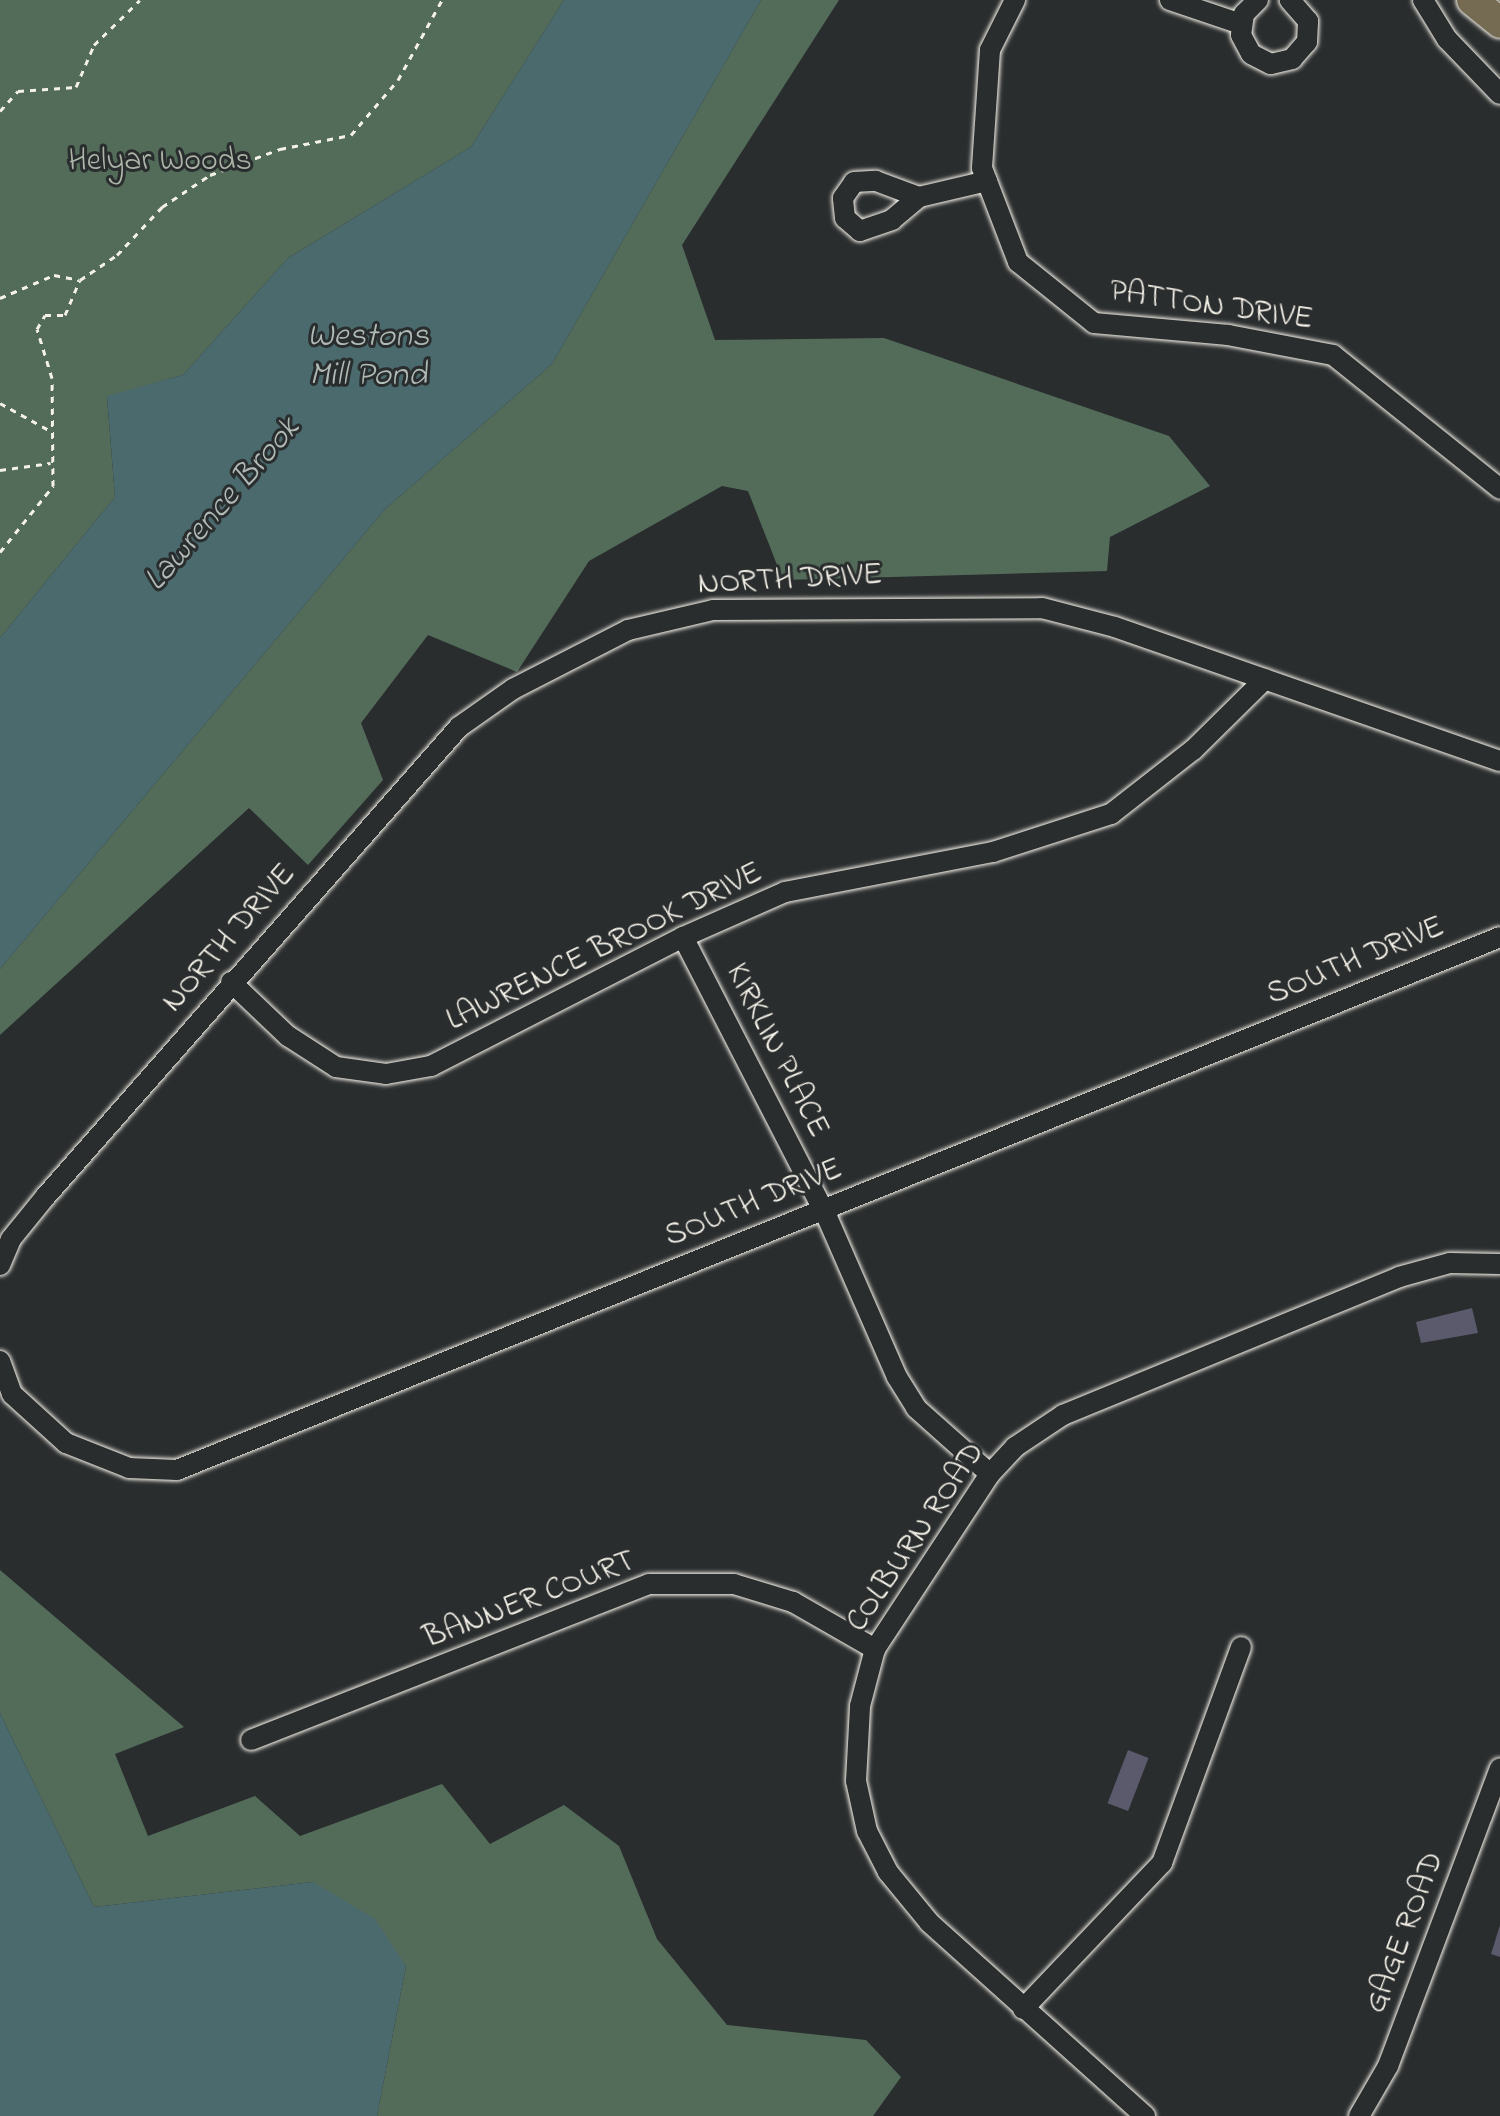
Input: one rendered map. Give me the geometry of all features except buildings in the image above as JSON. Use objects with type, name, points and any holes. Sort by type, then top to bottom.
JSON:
[{"type":"highway","points":[[1472,0],[1500,23]]},
{"type":"street","name":"PATTON DRIVE","points":[[1015,0],[990,50],[982,112],[987,181],[1018,262],[1094,323],[1228,335],[1333,355],[1500,489]]},
{"type":"street","points":[[1170,0],[1241,24]]},
{"type":"street","points":[[1258,0],[1241,24],[1244,45],[1260,61],[1292,59],[1309,31],[1304,12],[1290,0]]},
{"type":"street","points":[[1423,0],[1447,39],[1500,94]]},
{"type":"street","points":[[919,197],[987,181]]},
{"type":"street","name":"NORTH DRIVE","points":[[0,1265],[11,1239],[231,982],[459,727],[513,689],[628,630],[713,610],[1012,605],[1115,627],[1500,761]]},
{"type":"street","name":"LAWRENCE BROOK DRIVE","points":[[231,982],[288,1036],[336,1067],[386,1074],[431,1066],[506,1032],[683,937],[785,892],[993,852],[1111,814],[1193,750],[1265,679]]},
{"type":"street","name":"KIRKLIN PLACE","points":[[683,937],[823,1209],[916,1408],[990,1474]]},
{"type":"street","name":"SOUTH DRIVE","points":[[0,1361],[12,1394],[66,1443],[129,1468],[177,1470],[1500,937]]},
{"type":"street","name":"COLBURN ROAD","points":[[1145,2116],[929,1922],[888,1872],[867,1831],[856,1739],[875,1649],[990,1474],[1015,1447],[1063,1415],[1399,1277],[1450,1263],[1500,1264]]},
{"type":"street","name":"BANNER COURT","points":[[251,1740],[649,1584],[734,1584],[793,1602],[875,1649]]},
{"type":"street","points":[[1023,2009],[1162,1863],[1241,1647]]},
{"type":"street","name":"GAGE ROAD","points":[[1359,2116],[1388,2066],[1500,1768]]},
{"type":"path","points":[[0,111],[18,91],[76,87],[94,45],[140,0]]},
{"type":"path","points":[[0,552],[53,486],[49,430],[52,378],[37,329],[45,315],[65,315],[80,280],[117,255],[162,207],[210,175],[280,149],[351,135],[398,80],[442,0]]},
{"type":"path","points":[[0,298],[54,275],[80,280]]},
{"type":"path","points":[[0,403],[49,430]]},
{"type":"path","points":[[0,470],[51,463]]},
{"type":"green space","name":"Helyar Woods","points":[[0,0],[564,0],[471,147],[288,258],[183,375],[107,397],[115,497],[0,638]]},
{"type":"green space","points":[[761,0],[839,0],[682,245],[715,340],[884,338],[1169,436],[1210,486],[1110,537],[1107,571],[783,580],[748,491],[722,486],[589,561],[517,672],[428,635],[361,723],[383,780],[308,865],[249,808],[0,1035],[0,969],[385,509],[552,364]]},
{"type":"green space","points":[[0,1570],[184,1727],[115,1754],[148,1836],[255,1796],[300,1836],[442,1784],[490,1844],[564,1805],[619,1846],[657,1939],[727,2025],[866,2040],[901,2077],[873,2116],[377,2116],[406,1966],[313,1882],[94,1907],[0,1713]]},
{"type":"water","name":"Westons Mill Pond","points":[[564,0],[761,0],[552,364],[385,509],[0,969],[0,638],[115,497],[107,396],[183,375],[288,258],[471,147]]},
{"type":"water","points":[[0,1713],[94,1907],[313,1882],[375,1919],[406,1966],[377,2116],[0,2116]]},
{"type":"water label","name":"Lawrence Brook","points":[[223,505]]}]
